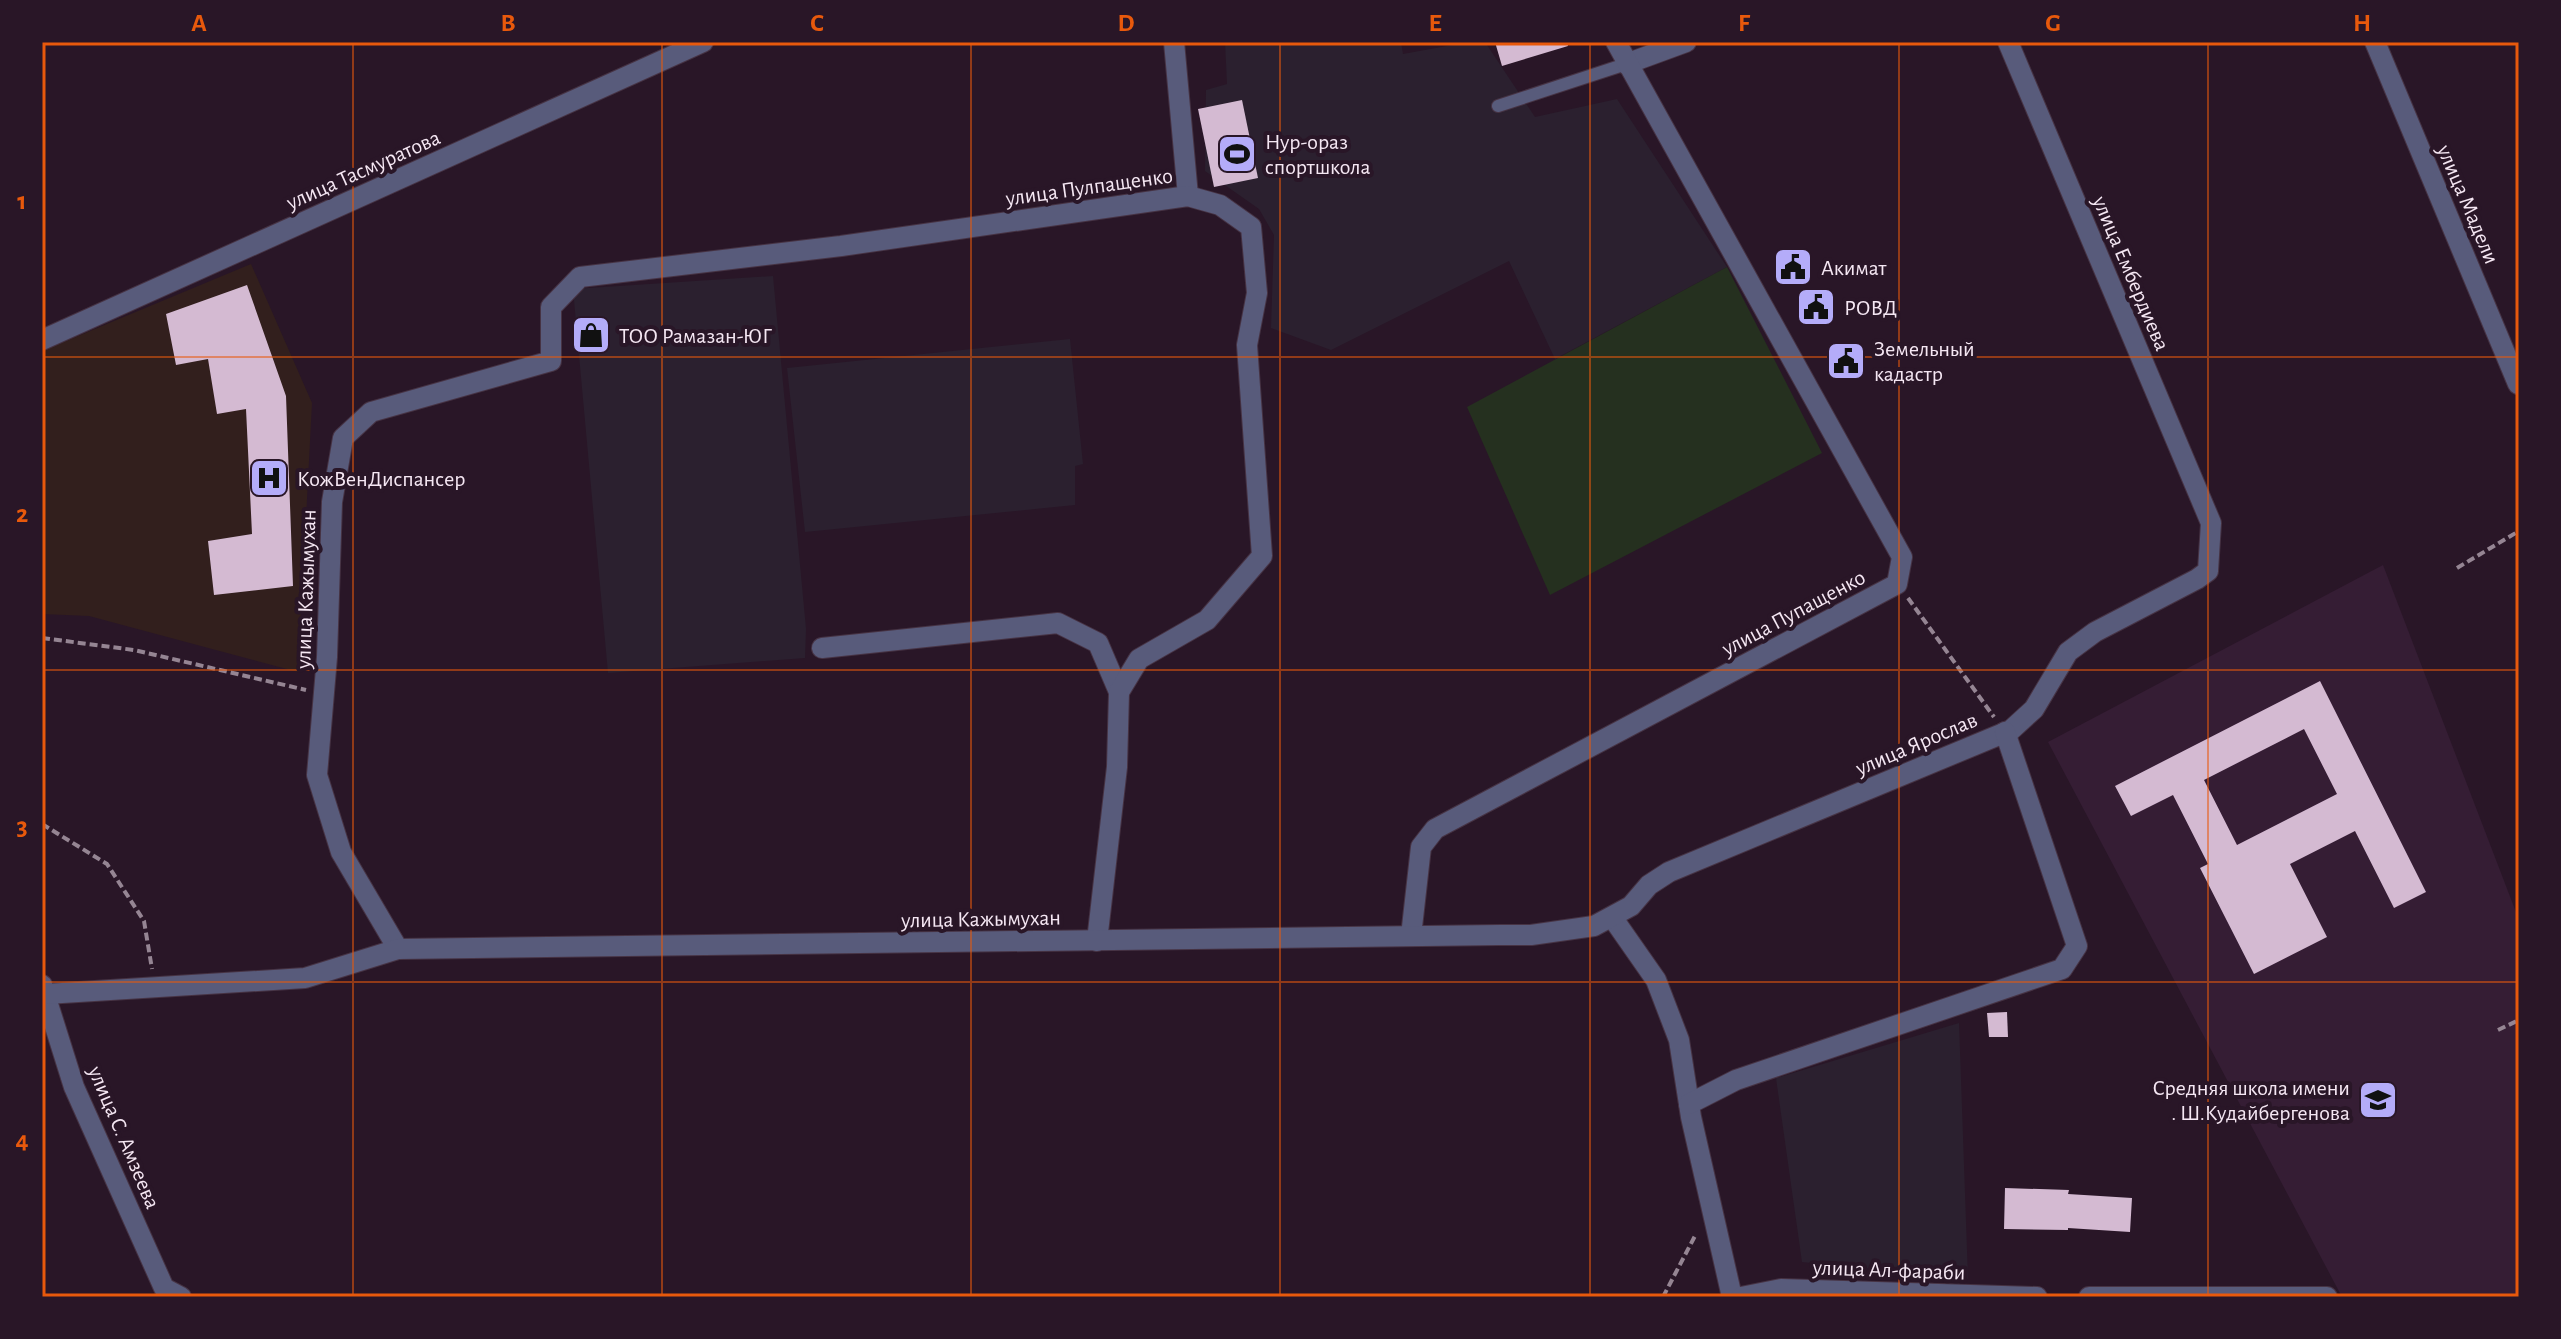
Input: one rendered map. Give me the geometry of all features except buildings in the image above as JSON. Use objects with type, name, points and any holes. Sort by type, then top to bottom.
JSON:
[{"type":"street","name":"улица Тасмуратова","points":[[42,340],[703,42]]},
{"type":"street","points":[[1174,42],[1188,196]]},
{"type":"street","name":"улица Пупащенко","points":[[1411,936],[1421,847],[1435,829],[1897,584],[1902,557],[1616,42]]},
{"type":"street","points":[[1626,64],[1686,42]]},
{"type":"street","name":"улица Ембердиева","points":[[2008,42],[2211,523]]},
{"type":"street","name":"улица Мадели","points":[[2375,42],[2518,384]]},
{"type":"street","name":"улица Пулпащенко","points":[[551,361],[551,307],[580,277],[841,246],[1188,196],[1220,205],[1251,227],[1257,293],[1247,345],[1262,556],[1207,620],[1139,659],[1119,692]]},
{"type":"street","name":"улица Кажымухан","points":[[398,949],[341,852],[317,775],[324,694],[332,502],[343,438],[371,412],[551,361]]},
{"type":"street","name":"улица Ярослав","points":[[1564,930],[1594,926],[1612,917],[1631,906],[1649,885],[1669,872],[2011,730],[2034,709],[2068,652],[2095,632],[2208,571],[2211,523]]},
{"type":"street","points":[[822,648],[1058,623],[1098,643],[1119,692],[1117,767],[1097,941]]},
{"type":"street","points":[[1689,1104],[1736,1080],[2062,969],[2077,946],[2005,732]]},
{"type":"street","points":[[1612,917],[1656,980],[1679,1040],[1710,1207],[1732,1297]]},
{"type":"street","name":"улица Кажымухан","points":[[44,990],[305,978],[398,949],[1531,935],[1564,930]]},
{"type":"street","name":"улица С. Амзеева","points":[[44,990],[79,1098],[164,1288],[181,1297]]},
{"type":"street","name":"улица Ал-фараби","points":[[1741,1297],[1781,1289],[2037,1297]]},
{"type":"street","points":[[2089,1297],[2327,1297]]},
{"type":"lane","points":[[1498,106],[1626,64]]},
{"type":"path","points":[[2457,568],[2519,531]]},
{"type":"path","points":[[1897,584],[2005,732]]},
{"type":"path","points":[[42,638],[134,650],[324,694]]},
{"type":"path","points":[[42,824],[107,864],[144,921],[155,987]]},
{"type":"path","points":[[2498,1030],[2519,1020]]},
{"type":"path","points":[[1663,1297],[1710,1207]]},
{"type":"shaded area","points":[[1225,42],[1401,42],[1403,54],[1485,42],[1535,117],[1617,99],[1727,267],[1555,359],[1509,261],[1331,350],[1271,328],[1274,235],[1259,209],[1205,171],[1206,90],[1227,84]]},
{"type":"shaded area","name":"КожВенДиспансер","points":[[251,264],[312,403],[298,672],[89,616],[42,614],[42,351]]},
{"type":"shaded area","points":[[773,276],[806,629],[805,658],[608,673],[573,289]]},
{"type":"shaded area","points":[[1070,339],[1083,464],[1075,466],[1075,505],[805,532],[787,368]]},
{"type":"shaded area","name":"Средняя школа имени . Ш.Кудайбергенова","points":[[2383,565],[2519,920],[2519,1297],[2342,1297],[2048,742]]},
{"type":"shaded area","points":[[1959,1023],[1968,1279],[1802,1262],[1776,1078]]},
{"type":"green space","points":[[1727,267],[1822,453],[1550,595],[1467,407]]},
{"type":"place","name":"Нур-ораз спортшкола","points":[[1237,154]]},
{"type":"place","name":"Акимат","points":[[1793,267]]},
{"type":"place","name":"РОВД","points":[[1816,307]]},
{"type":"place","name":"ТОО Рамазан-ЮГ","points":[[591,335]]},
{"type":"place","name":"Земельный кадастр","points":[[1846,361]]},
{"type":"place","name":"КожВенДиспансер","points":[[269,478]]},
{"type":"place","name":"Средняя школа имени . Ш.Кудайбергенова","points":[[2378,1100]]}]
